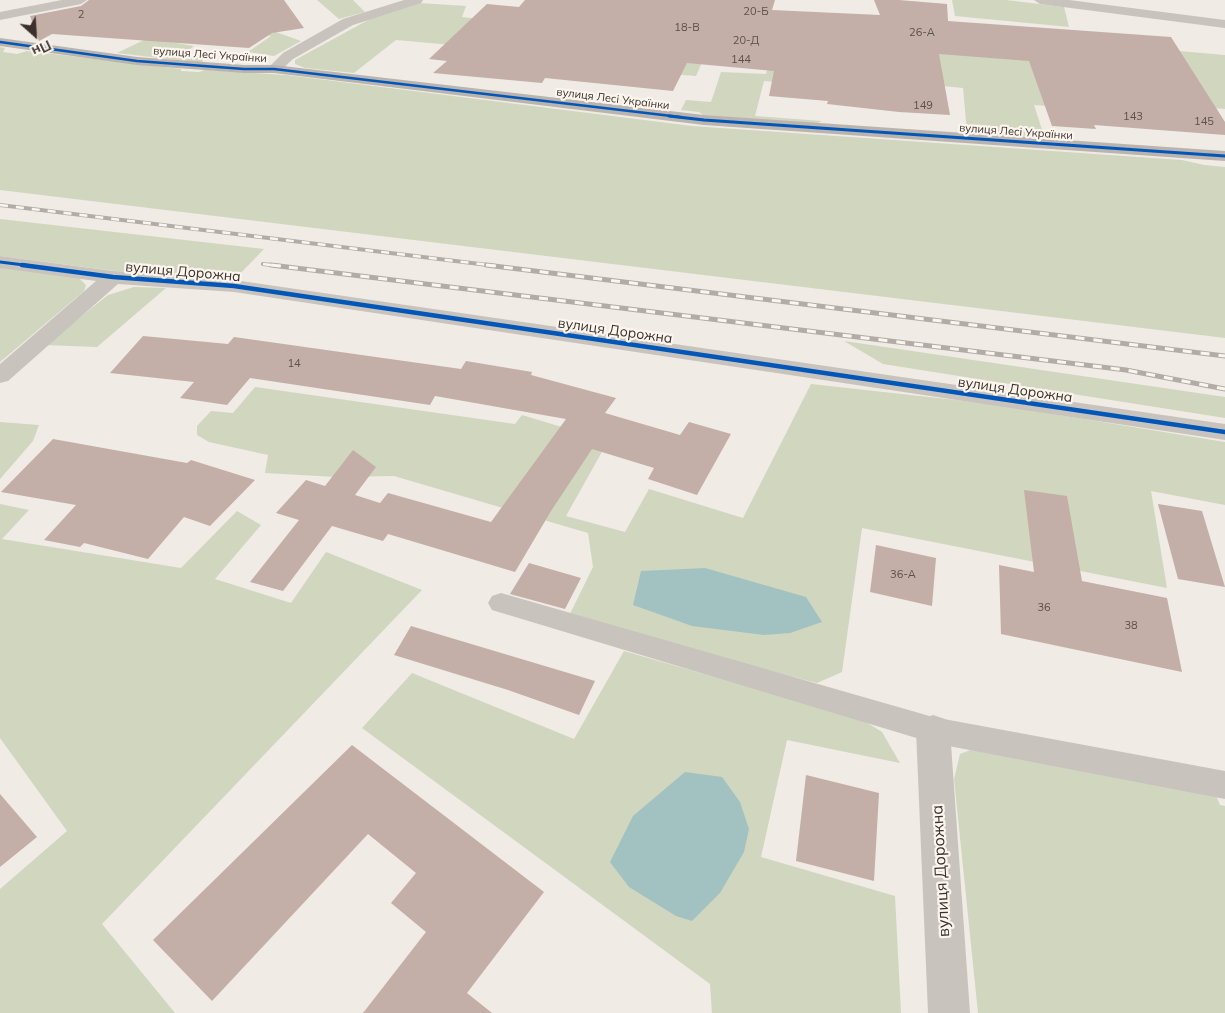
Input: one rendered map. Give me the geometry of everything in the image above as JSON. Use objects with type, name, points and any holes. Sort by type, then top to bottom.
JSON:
[{"type":"street","points":[[0,16],[81,0]]},
{"type":"street","points":[[274,70],[288,56],[348,22],[417,0]]},
{"type":"street","points":[[1040,0],[1225,24]]},
{"type":"street","name":"вулиця Лесі Українки","points":[[0,42],[137,61],[274,70],[704,120],[1225,156]]},
{"type":"street","name":"вулиця Дорожна","points":[[0,262],[113,277],[234,286],[1225,432]]},
{"type":"street","name":"вулиця Дорожна","points":[[0,376],[113,277]]},
{"type":"street","name":"вулиця Дорожна","points":[[933,730],[950,1013]]},
{"type":"lane","points":[[501,603],[933,730],[1225,785]]},
{"type":"green space","points":[[184,0],[301,41],[274,56],[248,52],[271,36],[251,33],[164,41],[194,46],[184,54],[203,57],[202,63],[117,53],[169,28]]},
{"type":"green space","points":[[317,0],[353,0],[365,12],[339,19]]},
{"type":"green space","points":[[952,0],[1006,0],[1064,7],[1069,27],[955,16]]},
{"type":"green space","points":[[419,3],[466,6],[462,17],[710,44],[696,76],[511,61],[520,51],[396,40],[354,73],[305,68],[295,64],[295,60],[370,19]]},
{"type":"green space","points":[[1075,42],[1225,55],[1225,109],[1098,100],[1101,110],[1034,105],[1045,139],[971,135],[967,132],[963,88],[943,86],[943,95],[764,81],[755,116],[822,121],[815,124],[703,115],[699,112],[681,110],[686,100],[711,102],[721,72],[766,74],[773,48]]},
{"type":"green space","points":[[0,47],[5,48],[3,52],[17,54],[27,51],[181,69],[181,71],[199,72],[205,70],[286,75],[692,126],[1182,160],[1225,167],[1225,338],[0,190]]},
{"type":"green space","points":[[0,219],[264,249],[233,281],[115,271],[0,256]]},
{"type":"green space","points":[[0,267],[76,275],[86,285],[84,291],[0,362]]},
{"type":"green space","points":[[134,287],[166,288],[97,347],[45,345],[108,295]]},
{"type":"green space","points":[[844,341],[1225,397],[1225,418],[883,364]]},
{"type":"green space","points":[[811,384],[992,404],[1225,442],[1225,505],[1151,491],[1167,588],[862,528],[842,672],[817,683],[568,618],[593,567],[588,533],[394,476],[336,477],[265,473],[268,455],[209,442],[197,435],[197,426],[211,411],[233,413],[255,387],[515,424],[522,415],[608,441],[566,516],[625,532],[649,489],[743,518]]},
{"type":"green space","points":[[0,422],[39,425],[33,441],[0,479]]},
{"type":"green space","points":[[0,504],[29,510],[2,539],[181,568],[237,511],[261,525],[215,579],[291,603],[326,552],[422,590],[102,924],[175,1013],[0,1013],[0,889],[67,831],[0,738]]},
{"type":"green space","points":[[624,651],[861,719],[882,732],[900,763],[787,740],[761,857],[895,896],[901,1013],[712,1013],[710,984],[362,728],[412,673],[574,739]]},
{"type":"green space","points":[[981,746],[1215,793],[1220,805],[1225,806],[1225,1013],[978,1013],[954,779],[960,754]]},
{"type":"water","points":[[705,568],[806,597],[822,622],[790,633],[764,635],[692,626],[633,605],[641,571]]},
{"type":"water","points":[[685,772],[722,777],[740,802],[749,829],[744,852],[720,893],[692,921],[676,916],[629,887],[610,862],[633,816]]},
{"type":"building","points":[[89,0],[284,0],[304,28],[272,33],[249,48],[52,34],[39,41],[30,16],[81,6]]},
{"type":"building","points":[[525,0],[775,0],[772,10],[880,15],[874,0],[899,0],[947,4],[948,21],[1171,37],[1225,122],[1225,135],[1094,125],[1096,129],[1052,126],[1029,61],[939,54],[950,115],[899,112],[827,104],[828,101],[769,96],[774,71],[687,63],[673,91],[545,78],[542,83],[433,73],[447,61],[429,59],[487,4],[519,7]]},
{"type":"building","points":[[143,336],[228,344],[234,337],[461,369],[466,361],[532,372],[531,375],[616,398],[605,413],[680,435],[689,422],[731,434],[697,495],[648,479],[654,468],[592,449],[551,511],[515,572],[388,534],[383,541],[332,526],[283,591],[250,582],[299,520],[276,513],[306,480],[325,486],[353,450],[376,467],[355,495],[380,503],[388,493],[491,522],[566,419],[435,396],[430,405],[250,378],[227,405],[180,398],[194,382],[110,373]]},
{"type":"building","points":[[53,439],[187,463],[191,460],[255,480],[210,526],[184,517],[148,559],[84,543],[80,547],[44,540],[76,505],[1,492]]},
{"type":"building","points":[[1024,490],[1067,496],[1082,581],[1167,598],[1182,672],[1001,634],[999,565],[1034,572]]},
{"type":"building","points":[[1158,504],[1202,511],[1225,587],[1178,579]]},
{"type":"building","points":[[876,545],[936,558],[932,606],[870,592]]},
{"type":"building","points":[[529,563],[581,578],[565,609],[510,594]]},
{"type":"building","points":[[411,626],[595,681],[579,715],[508,690],[394,655]]},
{"type":"building","points":[[352,745],[544,892],[467,993],[492,1013],[363,1013],[426,932],[391,903],[416,873],[368,834],[212,1001],[153,940]]},
{"type":"building","points":[[806,775],[879,793],[874,881],[796,861]]},
{"type":"building","points":[[0,794],[37,837],[0,867]]},
{"type":"railway","points":[[0,205],[496,266]]},
{"type":"railway","points":[[263,264],[281,266]]},
{"type":"railway","points":[[271,265],[1126,370],[1225,389]]},
{"type":"railway","points":[[486,265],[1225,356]]},
{"type":"cycle path","points":[[0,42],[137,61],[244,69],[274,69],[704,120],[1225,156]]},
{"type":"cycle path","points":[[0,262],[113,277],[234,286],[1225,432]]}]
